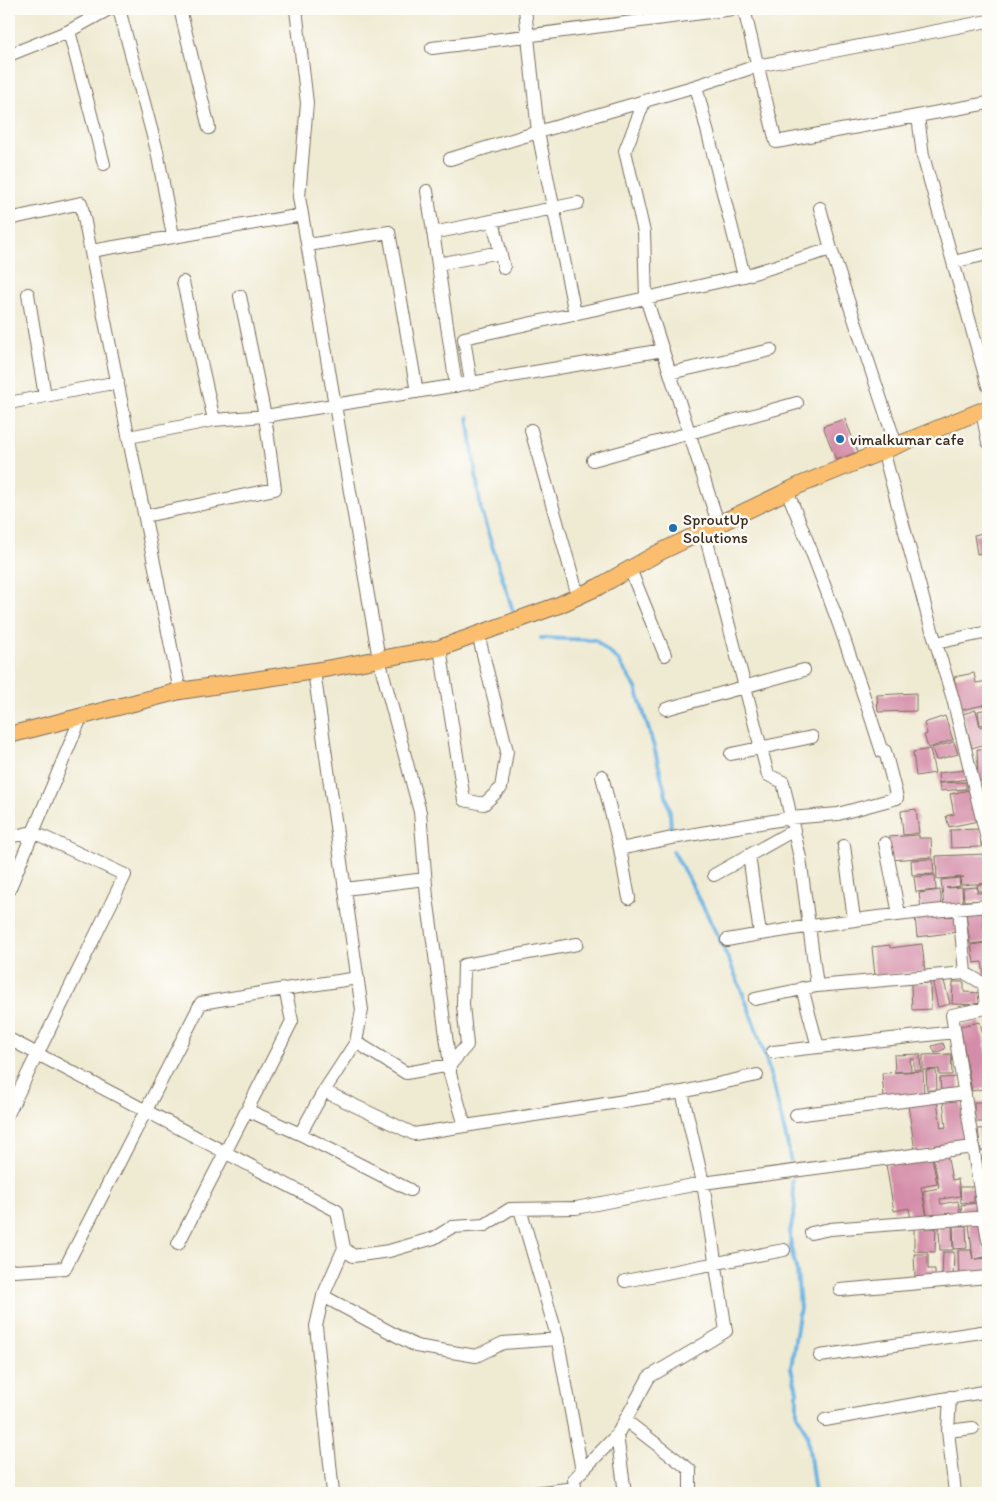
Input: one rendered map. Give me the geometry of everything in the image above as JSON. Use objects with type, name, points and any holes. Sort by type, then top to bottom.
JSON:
[{"type":"main road","points":[[9,734],[180,691],[314,671],[440,648],[578,596],[711,527],[787,491],[985,409]]},
{"type":"street","points":[[9,55],[69,31],[109,9]]},
{"type":"street","points":[[119,9],[157,151],[174,236]]},
{"type":"street","points":[[180,9],[209,128]]},
{"type":"street","points":[[296,9],[307,103],[299,197],[379,659],[420,812],[426,879],[450,1074],[465,1126]]},
{"type":"street","points":[[525,9],[538,132],[575,314]]},
{"type":"street","points":[[432,48],[733,9]]},
{"type":"street","points":[[744,9],[776,142],[988,103]]},
{"type":"street","points":[[450,160],[757,66],[988,21]]},
{"type":"street","points":[[69,31],[104,164]]},
{"type":"street","points":[[696,86],[744,276]]},
{"type":"street","points":[[644,102],[625,151],[644,232],[646,298],[690,434],[745,687],[768,775],[783,782],[800,858],[817,986]]},
{"type":"street","points":[[918,116],[923,156],[988,386]]},
{"type":"street","points":[[427,191],[456,386]]},
{"type":"street","points":[[9,219],[81,203],[180,691]]},
{"type":"street","points":[[433,233],[578,203]]},
{"type":"street","points":[[820,208],[890,447],[936,643],[954,699],[988,842]]},
{"type":"street","points":[[91,251],[302,215]]},
{"type":"street","points":[[494,221],[504,268]]},
{"type":"street","points":[[308,245],[389,232],[417,392]]},
{"type":"street","points":[[470,383],[464,338],[744,276],[831,249]]},
{"type":"street","points":[[438,264],[500,252]]},
{"type":"street","points":[[953,262],[988,254]]},
{"type":"street","points":[[183,282],[214,420]]},
{"type":"street","points":[[28,294],[45,396]]},
{"type":"street","points":[[145,516],[275,489],[265,416],[240,296]]},
{"type":"street","points":[[129,437],[214,420],[265,416],[336,405],[662,350]]},
{"type":"street","points":[[670,372],[771,350]]},
{"type":"street","points":[[9,403],[118,382]]},
{"type":"street","points":[[593,460],[797,403]]},
{"type":"street","points":[[985,409],[988,442]]},
{"type":"street","points":[[531,430],[578,596]]},
{"type":"street","points":[[620,849],[672,838],[792,824],[897,798],[885,751],[882,752],[856,668],[821,572],[787,491]]},
{"type":"street","points":[[630,569],[665,654]]},
{"type":"street","points":[[936,643],[988,632]]},
{"type":"street","points":[[440,648],[464,800],[484,804],[501,788],[507,750],[478,634]]},
{"type":"street","points":[[666,709],[804,670]]},
{"type":"street","points":[[300,1134],[324,1091],[356,1042],[362,1010],[314,671]]},
{"type":"street","points":[[9,890],[82,716]]},
{"type":"street","points":[[731,754],[812,737]]},
{"type":"street","points":[[602,776],[620,849],[629,898]]},
{"type":"street","points":[[714,875],[749,855],[792,824]]},
{"type":"street","points":[[9,837],[33,832],[125,875],[9,1112]]},
{"type":"street","points":[[885,843],[899,914]]},
{"type":"street","points":[[844,846],[854,919]]},
{"type":"street","points":[[749,855],[760,934]]},
{"type":"street","points":[[345,888],[426,879]]},
{"type":"street","points":[[728,940],[808,925],[988,906]]},
{"type":"street","points":[[959,908],[964,973]]},
{"type":"street","points":[[356,1042],[406,1073],[450,1065],[467,1045],[462,1005],[464,965],[577,944]]},
{"type":"street","points":[[756,998],[817,986],[964,973],[986,984],[986,1008],[952,1015],[986,1217],[988,1240]]},
{"type":"street","points":[[9,1268],[14,1271],[65,1268],[201,1003],[358,978]]},
{"type":"street","points":[[802,988],[818,1047]]},
{"type":"street","points":[[178,1244],[292,1021],[286,989]]},
{"type":"street","points":[[774,1052],[955,1032]]},
{"type":"street","points":[[9,1039],[337,1211],[344,1248],[323,1296],[316,1326],[333,1493]]},
{"type":"street","points":[[324,1091],[414,1134],[682,1092],[757,1075]]},
{"type":"street","points":[[534,1493],[575,1491],[574,1479],[617,1435],[650,1377],[726,1331],[703,1183],[682,1092]]},
{"type":"street","points":[[796,1115],[964,1093]]},
{"type":"street","points":[[247,1110],[300,1134],[410,1190]]},
{"type":"street","points":[[344,1248],[353,1256],[389,1251],[434,1238],[452,1227],[485,1225],[510,1209],[576,1208],[703,1183],[973,1147]]},
{"type":"street","points":[[520,1209],[558,1340],[582,1471]]},
{"type":"street","points":[[811,1233],[830,1229],[986,1217]]},
{"type":"street","points":[[626,1281],[784,1250]]},
{"type":"street","points":[[840,1290],[988,1277]]},
{"type":"street","points":[[323,1296],[416,1346],[476,1356],[503,1343],[558,1340]]},
{"type":"street","points":[[820,1356],[988,1330]]},
{"type":"street","points":[[825,1420],[988,1391]]},
{"type":"street","points":[[950,1397],[948,1431],[955,1493]]},
{"type":"street","points":[[625,1420],[690,1470],[690,1493]]},
{"type":"street","points":[[948,1431],[973,1428]]},
{"type":"street","points":[[617,1435],[625,1493]]},
{"type":"building","name":"vimalkumar cafe","points":[[845,419],[858,452],[836,460],[823,426]]},
{"type":"building","points":[[988,532],[988,551],[977,554],[974,535]]},
{"type":"building","points":[[974,673],[976,683],[988,681],[988,704],[961,710],[954,677]]},
{"type":"building","points":[[916,693],[916,711],[878,712],[877,695]]},
{"type":"building","points":[[987,709],[988,724],[980,725],[978,711]]},
{"type":"building","points":[[976,710],[980,727],[988,725],[988,743],[972,748],[963,714]]},
{"type":"building","points":[[945,716],[953,740],[928,748],[924,735],[927,734],[924,723]]},
{"type":"building","points":[[954,742],[958,754],[936,760],[932,748]]},
{"type":"building","points":[[930,749],[935,773],[916,776],[913,752]]},
{"type":"building","points":[[977,749],[988,749],[988,781],[978,781]]},
{"type":"building","points":[[965,770],[967,779],[939,783],[938,773]]},
{"type":"building","points":[[966,782],[966,789],[940,791],[939,783]]},
{"type":"building","points":[[988,787],[988,805],[985,806],[982,788]]},
{"type":"building","points":[[974,789],[978,821],[949,827],[946,816],[954,814],[950,794]]},
{"type":"building","points":[[916,809],[919,833],[903,835],[901,811]]},
{"type":"building","points":[[981,829],[981,847],[951,848],[950,830]]},
{"type":"building","points":[[919,835],[919,838],[931,838],[932,857],[890,860],[889,837]]},
{"type":"building","points":[[987,854],[988,883],[961,885],[960,878],[964,877],[937,879],[936,856]]},
{"type":"building","points":[[933,859],[934,874],[912,875],[911,860]]},
{"type":"building","points":[[935,875],[936,890],[916,892],[914,877]]},
{"type":"building","points":[[959,878],[960,886],[946,888],[962,887],[963,904],[944,905],[941,880]]},
{"type":"building","points":[[988,884],[988,891],[978,891],[977,885]]},
{"type":"building","points":[[977,887],[977,893],[988,892],[988,900],[964,901],[963,888]]},
{"type":"building","points":[[940,890],[942,906],[921,909],[919,893]]},
{"type":"building","points":[[956,912],[958,932],[917,937],[915,916]]},
{"type":"building","points":[[982,912],[986,942],[970,944],[966,914]]},
{"type":"building","points":[[986,943],[988,949],[988,977],[984,978],[982,962],[974,963],[971,945]]},
{"type":"building","points":[[922,944],[925,971],[875,976],[872,947],[890,945],[890,948]]},
{"type":"building","points":[[943,977],[950,1004],[938,1007],[932,979]]},
{"type":"building","points":[[953,982],[964,982],[964,992],[981,993],[980,1005],[952,1004]]},
{"type":"building","points":[[930,983],[931,1009],[912,1010],[911,984]]},
{"type":"building","points":[[980,1022],[988,1058],[988,1088],[972,1091],[960,1026]]},
{"type":"building","points":[[943,1043],[945,1049],[935,1053],[932,1046]]},
{"type":"building","points":[[920,1054],[921,1070],[914,1070],[914,1059],[910,1059],[911,1071],[895,1072],[894,1055]]},
{"type":"building","points":[[951,1054],[952,1075],[939,1075],[939,1069],[923,1070],[923,1055]]},
{"type":"building","points":[[936,1070],[937,1090],[927,1090],[926,1071]]},
{"type":"building","points":[[923,1071],[924,1095],[884,1098],[882,1073]]},
{"type":"building","points":[[959,1077],[959,1091],[941,1092],[940,1078]]},
{"type":"building","points":[[960,1098],[967,1144],[915,1151],[908,1105],[937,1101],[941,1128],[946,1127],[943,1101]]},
{"type":"building","points":[[974,1102],[988,1102],[988,1122],[974,1122]]},
{"type":"building","points":[[988,1128],[988,1150],[981,1151],[978,1129]]},
{"type":"building","points":[[947,1154],[952,1180],[958,1179],[960,1196],[940,1199],[941,1204],[958,1201],[960,1214],[928,1220],[923,1191],[939,1188],[933,1156]]},
{"type":"building","points":[[932,1157],[937,1184],[921,1187],[927,1217],[911,1220],[909,1208],[894,1211],[886,1165]]},
{"type":"building","points":[[988,1157],[988,1176],[983,1176],[982,1158]]},
{"type":"building","points":[[960,1187],[974,1187],[974,1202],[961,1203]]},
{"type":"building","points":[[976,1203],[978,1212],[962,1214],[961,1205]]},
{"type":"building","points":[[981,1223],[985,1257],[975,1259],[988,1258],[988,1273],[959,1274],[958,1250],[971,1250],[973,1259],[969,1224]]},
{"type":"building","points":[[939,1226],[952,1226],[953,1250],[940,1250]]},
{"type":"building","points":[[953,1226],[966,1226],[967,1248],[954,1249]]},
{"type":"building","points":[[914,1228],[936,1228],[935,1252],[914,1251]]},
{"type":"building","points":[[943,1252],[954,1252],[953,1277],[942,1276]]},
{"type":"building","points":[[914,1254],[928,1254],[928,1269],[935,1269],[935,1277],[915,1277]]},
{"type":"waterway","points":[[468,417],[481,511],[513,611]]},
{"type":"waterway","points":[[541,638],[595,640],[618,660],[636,688],[654,747],[670,812],[671,829]]},
{"type":"waterway","points":[[673,851],[707,913],[749,1010],[771,1078],[790,1160]]},
{"type":"waterway","points":[[792,1180],[795,1208],[790,1232],[791,1248],[797,1272],[800,1307],[791,1368],[797,1391],[797,1414],[807,1434],[815,1493]]},
{"type":"place","name":"vimalkumar cafe","points":[[840,439]]},
{"type":"place","name":"SproutUp Solutions","points":[[673,528]]}]
